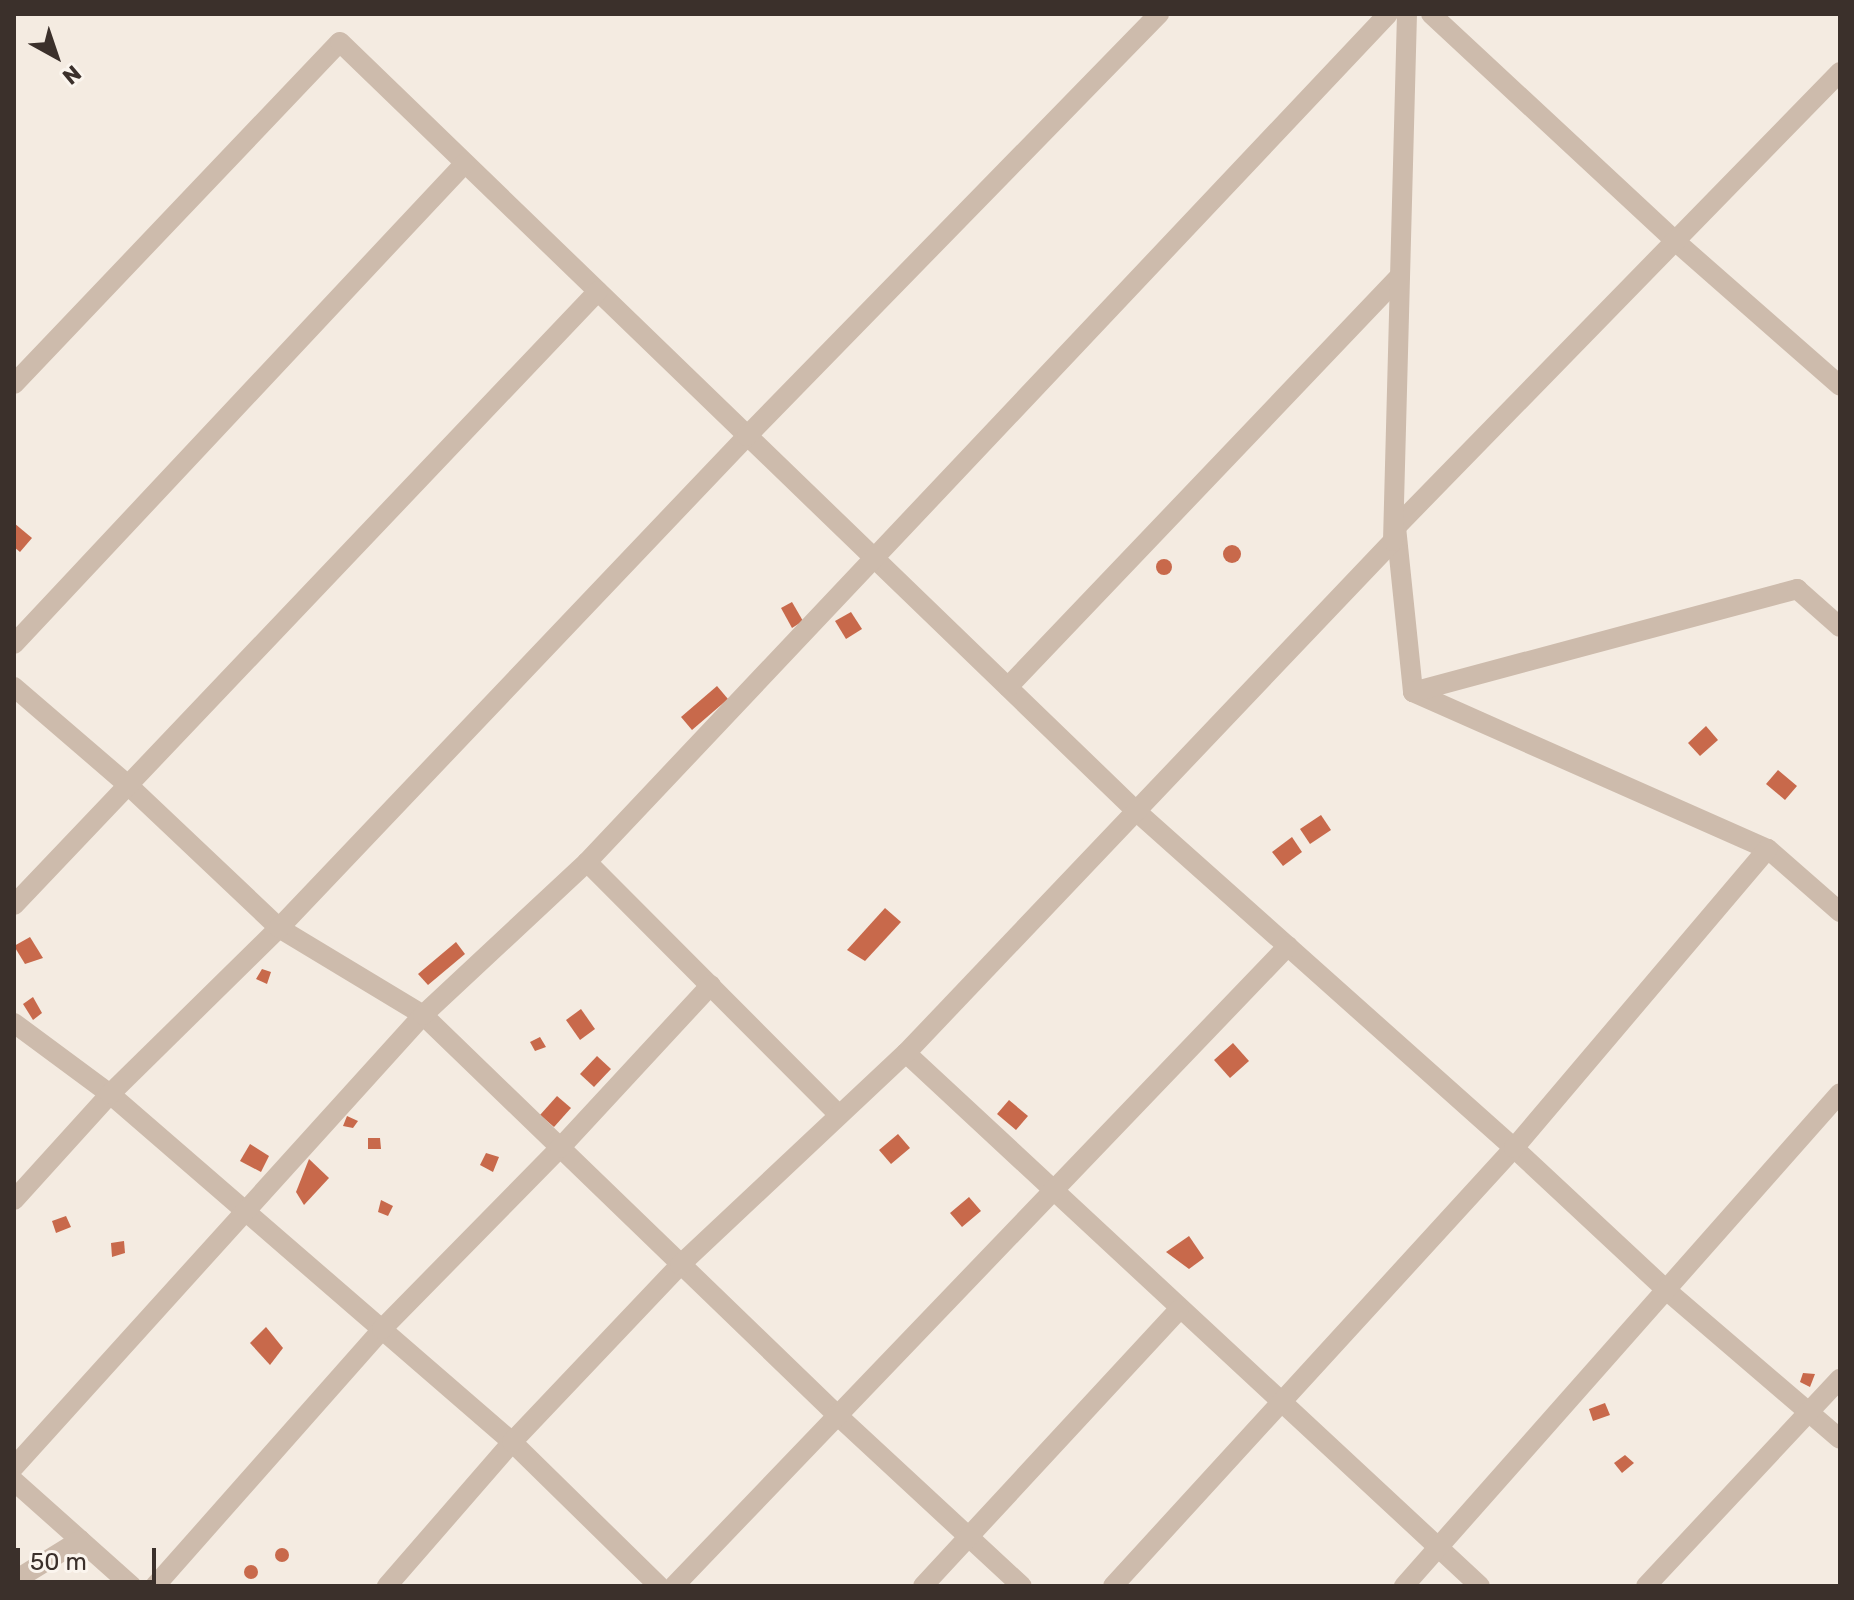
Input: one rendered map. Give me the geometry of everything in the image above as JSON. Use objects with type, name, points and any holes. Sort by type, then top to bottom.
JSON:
[{"type":"street","points":[[14,1200],[110,1094],[279,928],[747,436],[1159,14]]},
{"type":"street","points":[[14,1467],[243,1210],[423,1015],[587,862],[1388,14]]},
{"type":"street","points":[[1407,14],[1396,527],[1413,692]]},
{"type":"street","points":[[1431,14],[1674,240],[1840,386]]},
{"type":"street","points":[[14,384],[340,42],[1136,811],[1514,1148],[1665,1289],[1840,1439]]},
{"type":"street","points":[[387,1586],[512,1442],[680,1265],[837,1113],[906,1053],[1393,541],[1396,527],[1840,72]]},
{"type":"street","points":[[14,644],[465,163]]},
{"type":"street","points":[[1008,687],[1400,276]]},
{"type":"street","points":[[14,905],[598,291]]},
{"type":"street","points":[[1413,692],[1797,589],[1840,627]]},
{"type":"street","points":[[14,687],[128,785],[279,928],[423,1015],[836,1414],[1022,1586]]},
{"type":"street","points":[[1413,692],[1768,849],[1840,912]]},
{"type":"street","points":[[1113,1586],[1514,1148],[1768,849]]},
{"type":"street","points":[[587,862],[837,1113]]},
{"type":"street","points":[[674,1586],[1288,946]]},
{"type":"street","points":[[155,1586],[382,1329],[560,1148],[711,985]]},
{"type":"street","points":[[14,1023],[110,1094],[512,1442],[659,1586]]},
{"type":"street","points":[[906,1053],[1281,1405],[1480,1586]]},
{"type":"street","points":[[1404,1586],[1840,1093]]},
{"type":"street","points":[[923,1586],[1179,1310]]},
{"type":"street","points":[[1646,1586],[1840,1379]]},
{"type":"street","points":[[14,1481],[132,1586]]},
{"type":"street","points":[[14,1581],[80,1540]]},
{"type":"building","points":[[14,523],[32,538],[20,552],[14,547]]},
{"type":"building","points":[[1232,545],[1241,554],[1232,563],[1223,554]]},
{"type":"building","points":[[1161,559],[1167,559],[1172,567],[1170,573],[1161,575],[1156,570],[1156,564]]},
{"type":"building","points":[[792,602],[803,621],[792,628],[781,608]]},
{"type":"building","points":[[851,612],[862,629],[846,639],[835,621]]},
{"type":"building","points":[[717,686],[728,699],[692,730],[681,717]]},
{"type":"building","points":[[1706,726],[1718,740],[1700,756],[1688,743]]},
{"type":"building","points":[[1778,770],[1797,786],[1785,800],[1766,784]]},
{"type":"building","points":[[1321,815],[1331,830],[1310,844],[1300,829]]},
{"type":"building","points":[[1292,837],[1302,852],[1283,866],[1272,852]]},
{"type":"building","points":[[885,908],[901,922],[865,961],[847,950]]},
{"type":"building","points":[[30,937],[43,958],[25,964],[14,946]]},
{"type":"building","points":[[456,942],[465,954],[428,985],[418,974]]},
{"type":"building","points":[[262,969],[271,972],[267,984],[256,979]]},
{"type":"building","points":[[33,997],[42,1013],[33,1020],[23,1004]]},
{"type":"building","points":[[581,1009],[595,1029],[580,1040],[566,1020]]},
{"type":"building","points":[[540,1037],[546,1047],[535,1051],[530,1042]]},
{"type":"building","points":[[1233,1043],[1249,1061],[1230,1078],[1214,1060]]},
{"type":"building","points":[[597,1056],[611,1069],[594,1087],[580,1074]]},
{"type":"building","points":[[557,1096],[571,1108],[554,1127],[540,1115]]},
{"type":"building","points":[[1009,1100],[1028,1116],[1016,1130],[997,1114]]},
{"type":"building","points":[[347,1116],[358,1121],[353,1128],[343,1126]]},
{"type":"building","points":[[898,1134],[910,1148],[891,1164],[879,1150]]},
{"type":"building","points":[[368,1138],[380,1138],[381,1149],[368,1149]]},
{"type":"building","points":[[250,1144],[269,1156],[261,1172],[240,1161]]},
{"type":"building","points":[[486,1153],[499,1157],[493,1172],[480,1165]]},
{"type":"building","points":[[309,1159],[329,1178],[304,1205],[296,1192]]},
{"type":"building","points":[[969,1197],[981,1211],[962,1227],[950,1213]]},
{"type":"building","points":[[381,1200],[393,1206],[388,1216],[378,1212]]},
{"type":"building","points":[[66,1216],[71,1227],[56,1233],[52,1221]]},
{"type":"building","points":[[1189,1236],[1204,1258],[1189,1269],[1166,1252]]},
{"type":"building","points":[[124,1241],[125,1253],[112,1257],[111,1243]]},
{"type":"building","points":[[266,1327],[283,1348],[270,1365],[250,1343]]},
{"type":"building","points":[[1803,1373],[1815,1374],[1810,1387],[1800,1382]]},
{"type":"building","points":[[1605,1403],[1610,1415],[1593,1421],[1589,1409]]},
{"type":"building","points":[[1625,1455],[1634,1463],[1622,1473],[1614,1463]]},
{"type":"building","points":[[282,1548],[289,1555],[282,1562],[275,1555]]},
{"type":"building","points":[[251,1565],[258,1572],[251,1579],[244,1572]]}]
